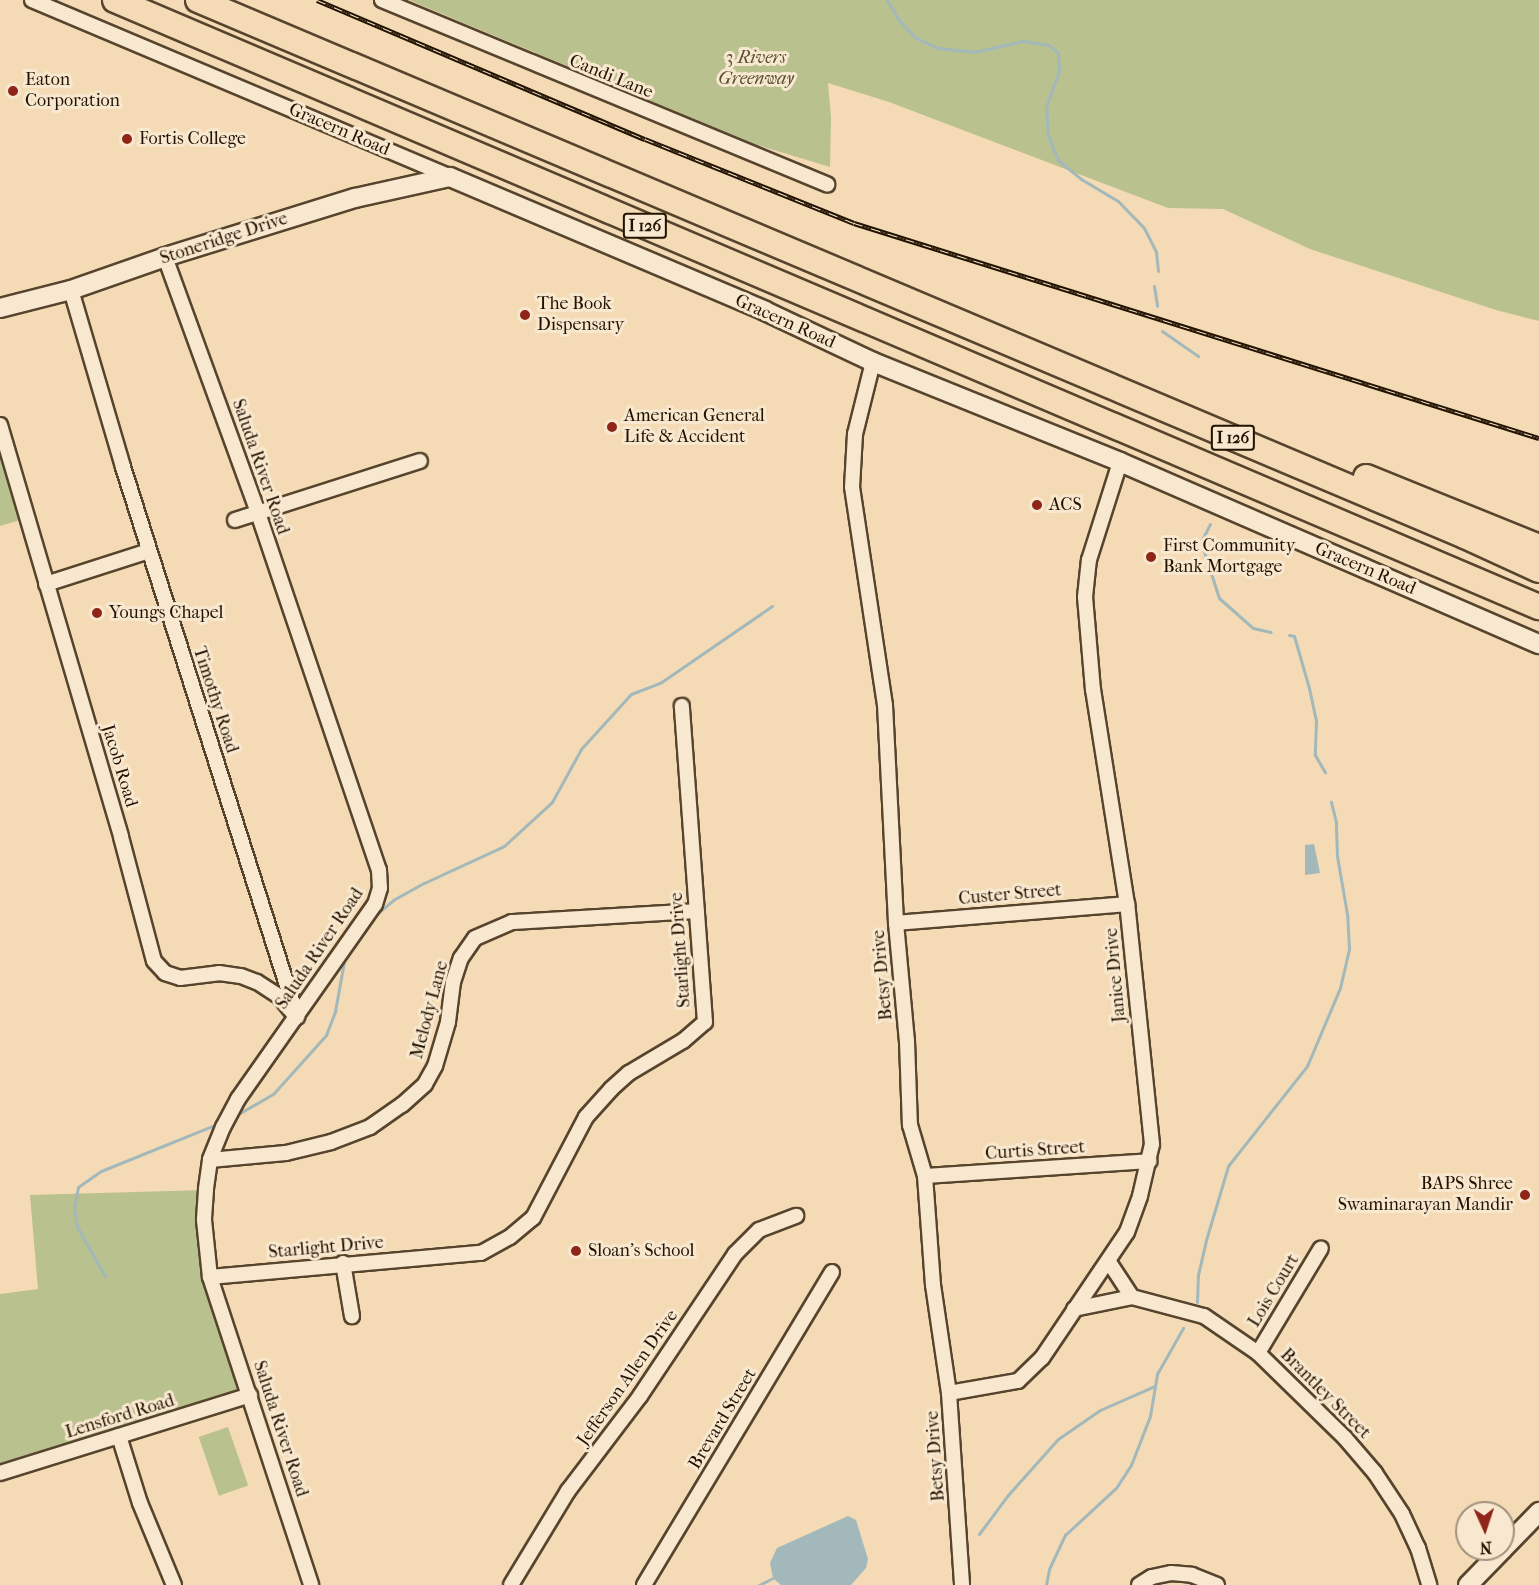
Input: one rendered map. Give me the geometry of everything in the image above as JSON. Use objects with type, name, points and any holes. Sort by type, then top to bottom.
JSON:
[{"type":"highway","name":"I 126","points":[[115,0],[1539,607]]},
{"type":"highway","name":"I 126","points":[[198,0],[1465,536],[1539,570]]},
{"type":"highway","points":[[927,309],[1144,388],[1539,547]]},
{"type":"street","name":"Gracern Road","points":[[32,0],[765,311],[873,362],[1120,462],[1539,644]]},
{"type":"street","name":"Candi Lane","points":[[382,0],[827,184]]},
{"type":"street","name":"Stoneridge Drive","points":[[0,308],[71,290],[165,257],[355,198],[450,177]]},
{"type":"street","name":"Saluda River Road","points":[[165,257],[258,513],[379,870],[380,888],[375,904],[238,1099],[210,1160],[204,1220],[210,1277],[311,1585]]},
{"type":"street","name":"Timothy Road","points":[[71,290],[149,551],[297,1017]]},
{"type":"street","name":"Betsy Drive","points":[[873,362],[855,434],[852,487],[885,705],[896,922],[907,1041],[910,1125],[925,1176],[933,1285],[949,1394],[962,1585]]},
{"type":"street","name":"Jacob Road","points":[[0,425],[122,837],[154,961],[165,973],[180,978],[219,973],[241,976],[257,982],[280,997],[297,1017]]},
{"type":"street","points":[[235,520],[420,461]]},
{"type":"street","name":"Janice Drive","points":[[949,1394],[1018,1381],[1042,1358],[1074,1309],[1109,1262],[1127,1232],[1149,1161],[1152,1144],[1127,904],[1092,690],[1085,597],[1089,560],[1120,462]]},
{"type":"street","points":[[46,584],[149,551]]},
{"type":"street","name":"Starlight Drive","points":[[210,1277],[343,1263],[481,1253],[510,1237],[533,1218],[586,1117],[629,1073],[683,1041],[705,1022],[682,706]]},
{"type":"street","name":"Custer Street","points":[[896,922],[1127,904]]},
{"type":"street","name":"Melody Lane","points":[[210,1160],[286,1153],[331,1142],[369,1127],[402,1105],[424,1084],[435,1066],[448,1022],[453,981],[461,958],[475,938],[512,922],[697,911]]},
{"type":"street","name":"Curtis Street","points":[[925,1176],[1149,1161]]},
{"type":"street","name":"Jefferson Allen Drive","points":[[511,1585],[568,1491],[640,1396],[735,1254],[759,1230],[796,1216]]},
{"type":"street","name":"Lois Court","points":[[1258,1353],[1321,1248]]},
{"type":"street","points":[[1109,1262],[1132,1297]]},
{"type":"street","points":[[343,1263],[352,1316]]},
{"type":"street","name":"Brevard Street","points":[[644,1585],[832,1272]]},
{"type":"street","name":"Brantley Street","points":[[1074,1309],[1132,1297],[1204,1316],[1258,1353],[1345,1438],[1375,1473],[1402,1514],[1418,1548],[1429,1585]]},
{"type":"street","name":"Lensford Road","points":[[0,1473],[250,1395]]},
{"type":"street","points":[[119,1436],[140,1503],[163,1565],[174,1585]]},
{"type":"street","points":[[1515,1537],[1539,1512]]},
{"type":"street","points":[[1468,1585],[1491,1561]]},
{"type":"street","points":[[1139,1585],[1152,1578],[1172,1573],[1192,1575],[1217,1585]]},
{"type":"green space","name":"3 Rivers Greenway","points":[[409,0],[1539,0],[1539,321],[1496,310],[1310,249],[1223,209],[1168,208],[889,102],[828,83],[831,117],[830,167],[754,144]]},
{"type":"green space","points":[[8,454],[27,518],[0,526],[0,456]]},
{"type":"green space","points":[[206,1190],[206,1248],[250,1395],[0,1473],[0,1294],[38,1289],[30,1195]]},
{"type":"green space","points":[[228,1427],[248,1486],[219,1496],[199,1437]]},
{"type":"shaded area","points":[[1314,844],[1320,873],[1305,875],[1305,845]]},
{"type":"shaded area","points":[[848,1516],[856,1520],[868,1559],[866,1568],[851,1585],[781,1585],[773,1578],[770,1563],[777,1548]]},
{"type":"waterway","points":[[887,0],[898,19],[914,37],[938,48],[974,52],[1023,41],[1049,45],[1058,53],[1059,71],[1046,106],[1048,135],[1053,149],[1059,161],[1081,179],[1118,201],[1144,228],[1156,252],[1158,271]]},
{"type":"waterway","points":[[1154,286],[1157,306]]},
{"type":"waterway","points":[[1162,331],[1198,356]]},
{"type":"waterway","points":[[1210,524],[1201,542],[1219,598],[1253,628],[1271,632]]},
{"type":"waterway","points":[[373,917],[393,900],[424,883],[504,846],[552,802],[581,749],[631,694],[660,683],[772,606]]},
{"type":"waterway","points":[[1289,635],[1294,636],[1309,688],[1316,720],[1315,755],[1325,772]]},
{"type":"waterway","points":[[1197,1302],[1198,1275],[1228,1166],[1307,1066],[1340,988],[1349,949],[1347,914],[1337,856],[1336,822],[1331,802]]},
{"type":"waterway","points":[[240,1113],[274,1093],[326,1035],[335,1011],[345,956]]},
{"type":"waterway","points":[[105,1276],[77,1227],[74,1208],[78,1187],[101,1171],[215,1125]]},
{"type":"waterway","points":[[1046,1585],[1049,1569],[1065,1535],[1116,1488],[1131,1465],[1150,1416],[1157,1374],[1183,1328]]},
{"type":"waterway","points":[[979,1534],[1008,1495],[1058,1439],[1100,1410],[1155,1386]]},
{"type":"waterway","points":[[759,1585],[773,1578]]},
{"type":"railway","points":[[317,0],[645,139],[854,223],[1539,438]]},
{"type":"place","name":"Eaton Corporation","points":[[13,91]]},
{"type":"place","name":"Fortis College","points":[[127,139]]},
{"type":"place","name":"The Book Dispensary","points":[[525,315]]},
{"type":"place","name":"American General Life & Accident","points":[[612,427]]},
{"type":"place","name":"ACS","points":[[1037,505]]},
{"type":"place","name":"First Community Bank Mortgage","points":[[1151,557]]},
{"type":"place","name":"Youngs Chapel","points":[[97,613]]},
{"type":"place","name":"BAPS Shree Swaminarayan Mandir","points":[[1525,1195]]},
{"type":"place","name":"Sloan's School","points":[[576,1251]]}]
